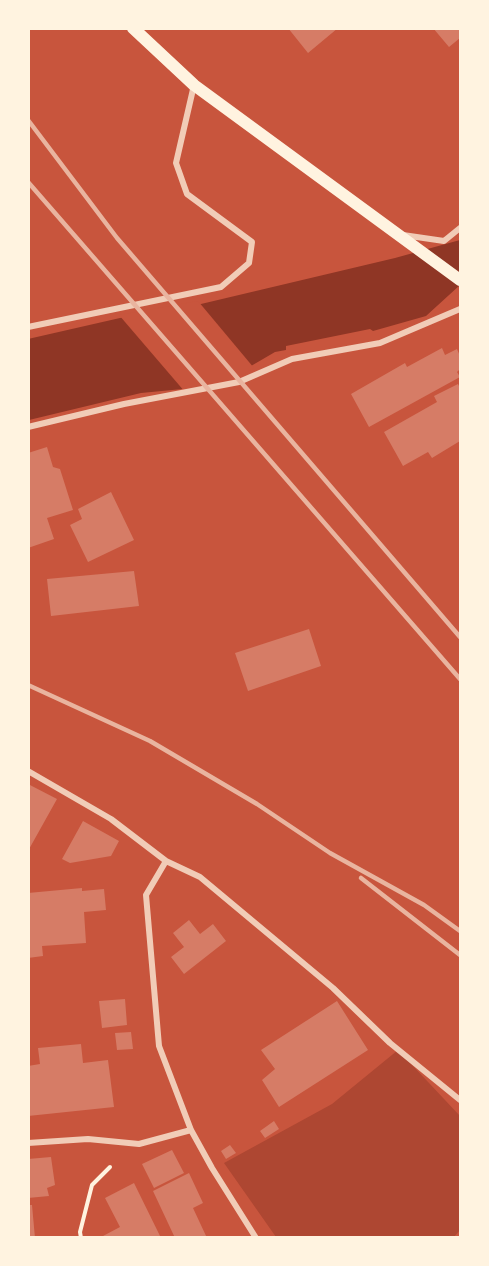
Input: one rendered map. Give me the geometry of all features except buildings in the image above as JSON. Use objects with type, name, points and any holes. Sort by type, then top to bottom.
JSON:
[{"type":"main road","points":[[133,28],[194,85],[460,280]]},
{"type":"street","points":[[28,327],[221,287],[249,263],[252,242],[187,194],[176,163],[194,85]]},
{"type":"street","points":[[396,234],[444,242],[460,228]]},
{"type":"street","points":[[28,427],[124,404],[239,382],[292,359],[380,343],[460,309]]},
{"type":"street","points":[[28,771],[111,819],[166,861],[200,877],[333,988],[390,1043],[460,1100]]},
{"type":"street","points":[[166,861],[146,895],[159,1046],[190,1130],[254,1237]]},
{"type":"street","points":[[28,1143],[88,1139],[139,1144],[190,1130]]},
{"type":"path","points":[[81,1238],[92,1185],[109,1167],[139,1144]]},
{"type":"shaded area","points":[[460,240],[460,285],[426,316],[373,331],[370,329],[286,346],[286,350],[275,352],[227,380],[193,388],[141,393],[29,420],[28,339],[120,318],[201,304],[395,258]]},
{"type":"shaded area","points":[[398,1050],[460,1116],[460,1230],[453,1238],[276,1237],[224,1163],[332,1104]]},
{"type":"pier","points":[[198,301],[254,368],[228,383],[185,392],[119,315]]},
{"type":"railway","points":[[28,120],[117,238],[460,637]]},
{"type":"railway","points":[[28,182],[460,679]]},
{"type":"railway","points":[[28,685],[150,741],[257,804],[330,853],[424,905],[460,931]]},
{"type":"railway","points":[[361,878],[460,955]]}]
